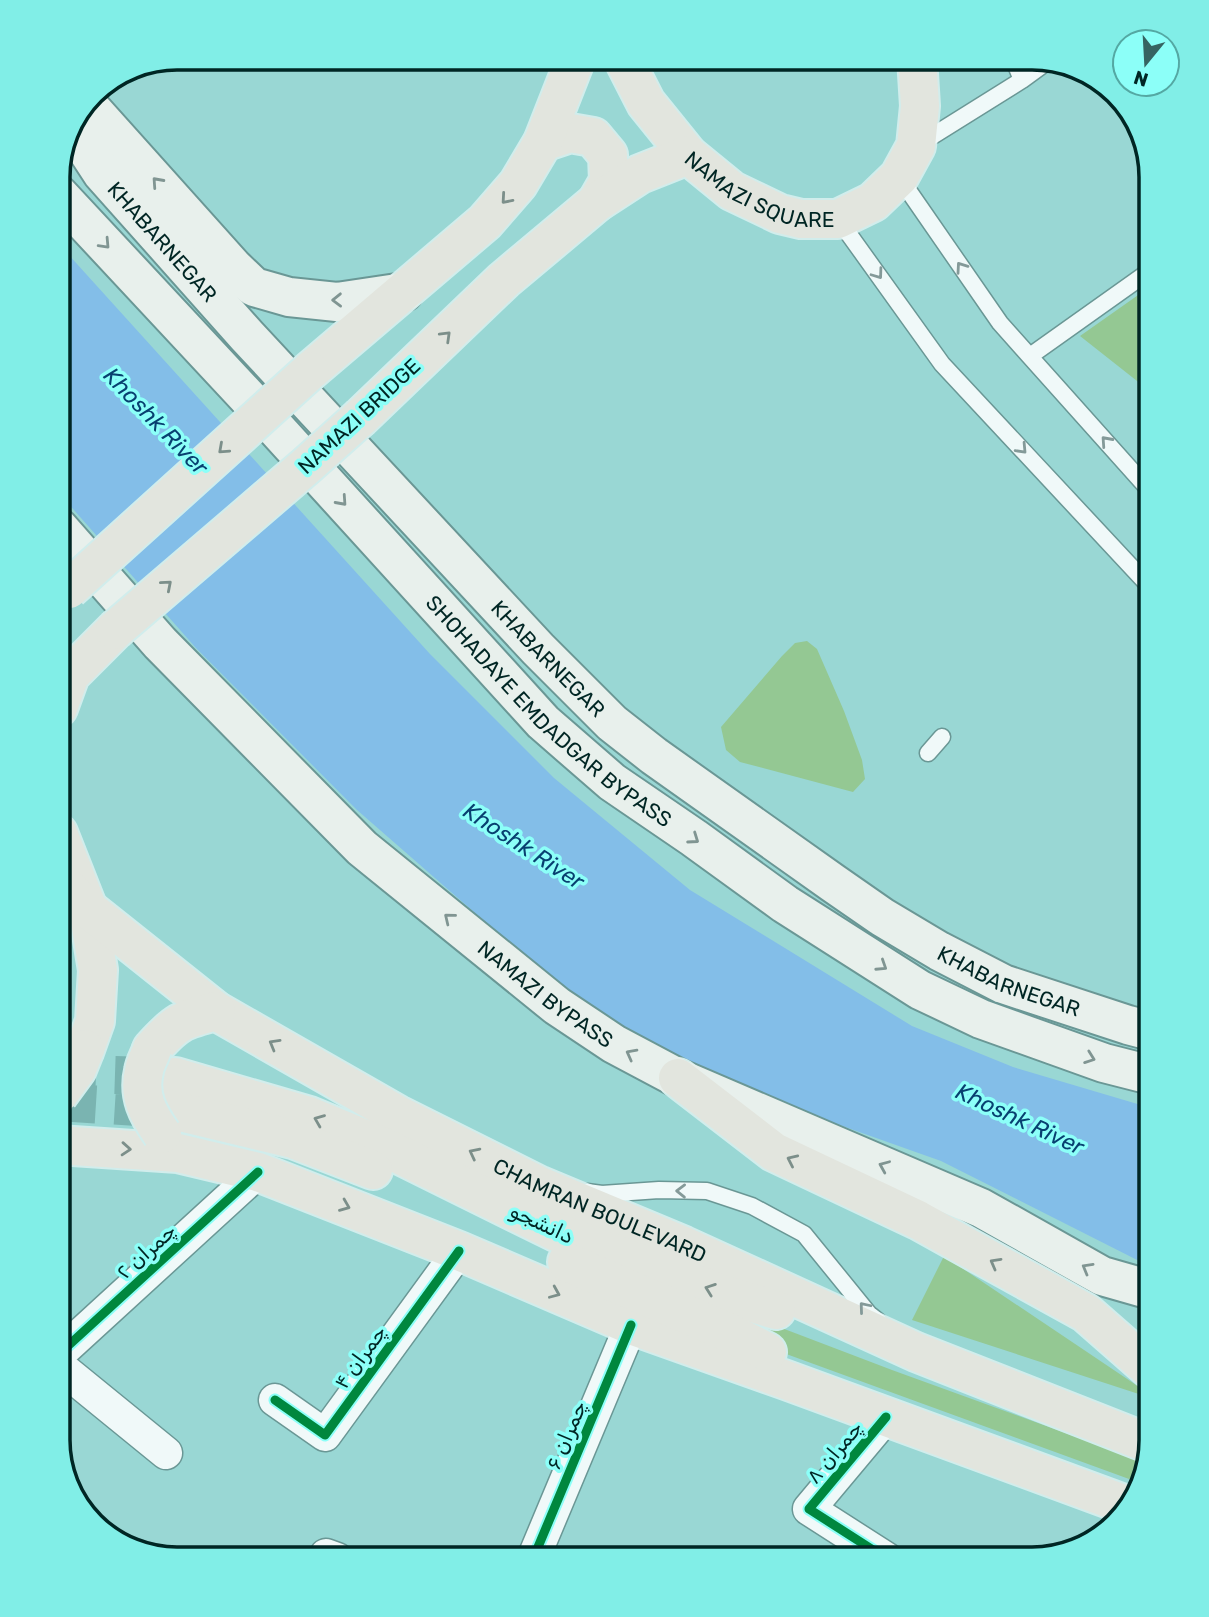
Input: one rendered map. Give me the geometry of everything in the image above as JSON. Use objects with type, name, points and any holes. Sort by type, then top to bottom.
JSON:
[{"type":"main road","points":[[70,586],[310,371],[485,222],[518,184],[543,142],[571,70]]},
{"type":"main road","name":"NAMAZI SQUARE","points":[[629,70],[646,103],[688,155],[733,191],[779,214],[801,219],[838,219],[873,202],[908,162]]},
{"type":"main road","points":[[908,162],[920,106],[918,70]]},
{"type":"main road","points":[[93,111],[254,287],[289,297],[337,302],[404,292]]},
{"type":"main road","points":[[543,142],[570,133],[593,137],[608,155],[609,181],[597,202]]},
{"type":"main road","name":"KHABARNEGAR","points":[[78,136],[102,173],[247,336],[538,649],[612,723],[654,756],[833,883],[882,917],[939,951],[1003,984],[1139,1028]]},
{"type":"main road","points":[[74,148],[102,173]]},
{"type":"main road","name":"NAMAZI BRIDGE","points":[[70,675],[115,630],[361,417],[504,280],[597,202],[640,174],[688,155]]},
{"type":"main road","name":"SHOHADAYE EMDADGAR BYPASS","points":[[70,207],[544,722],[612,782],[785,904],[920,990],[981,1019],[1104,1063],[1139,1072]]},
{"type":"main road","name":"NAMAZI BYPASS","points":[[70,541],[160,643],[362,848],[557,1006],[614,1044],[678,1078],[981,1208],[1102,1276],[1139,1287]]},
{"type":"main road","points":[[70,863],[88,909],[98,970],[95,1021],[77,1069],[70,1079]]},
{"type":"main road","name":"CHAMRAN BOULEVARD","points":[[70,890],[88,909],[216,1011],[398,1115],[540,1186],[684,1246],[916,1352],[1139,1440]]},
{"type":"main road","points":[[167,1105],[168,1031],[184,1019],[216,1011]]},
{"type":"main road","points":[[678,1078],[774,1152],[918,1220],[1086,1313],[1139,1359]]},
{"type":"main road","points":[[70,1141],[167,1105]]},
{"type":"main road","points":[[167,1105],[258,1172],[459,1251],[631,1325],[1119,1502]]},
{"type":"main road","name":"دانشجو","points":[[167,1105],[309,1115],[382,1146],[556,1232],[726,1295],[916,1352]]},
{"type":"main road","name":"دانشجو","points":[[167,1105],[293,1139],[373,1170],[541,1250],[732,1334],[886,1417]]},
{"type":"street","name":"۲ چمران","points":[[70,1344],[258,1172]]},
{"type":"street","name":"۴ چمران","points":[[275,1400],[325,1435],[459,1251]]},
{"type":"street","name":"۶ چمران","points":[[538,1547],[631,1325]]},
{"type":"street","points":[[70,1375],[166,1453]]},
{"type":"street","name":"۸ چمران","points":[[868,1547],[809,1509],[886,1417]]},
{"type":"lane","points":[[1018,70],[1022,80]]},
{"type":"lane","points":[[1036,70],[908,162],[1000,323],[1139,479]]},
{"type":"lane","points":[[838,219],[942,363],[1139,575]]},
{"type":"lane","points":[[1030,356],[1139,279]]},
{"type":"lane","points":[[928,753],[942,737]]},
{"type":"lane","points":[[540,1186],[602,1194],[659,1190],[707,1191],[752,1206],[804,1234],[869,1314],[916,1352]]},
{"type":"green space","points":[[1139,294],[1139,383],[1080,336]]},
{"type":"green space","points":[[807,641],[817,649],[862,760],[865,779],[853,792],[740,762],[726,750],[721,727],[795,643]]},
{"type":"green space","points":[[585,1253],[892,1370],[1137,1459],[1131,1480],[789,1355],[582,1264]]},
{"type":"green space","points":[[944,1256],[1139,1387],[1139,1394],[912,1320]]},
{"type":"water","name":"Khoshk River","points":[[70,256],[430,654],[554,778],[690,890],[912,1026],[1013,1067],[1139,1104],[1139,1261],[941,1161],[758,1096],[624,1037],[506,940],[357,810],[196,648],[70,506]]},
{"type":"tunnel","points":[[70,1073],[175,1077]]},
{"type":"tunnel","points":[[70,1103],[168,1109]]},
{"type":"cycle path","points":[[70,1344],[258,1172]]},
{"type":"cycle path","points":[[275,1400],[325,1435],[459,1251]]},
{"type":"cycle path","points":[[538,1547],[631,1325]]},
{"type":"cycle path","points":[[868,1547],[809,1509],[886,1417]]}]
